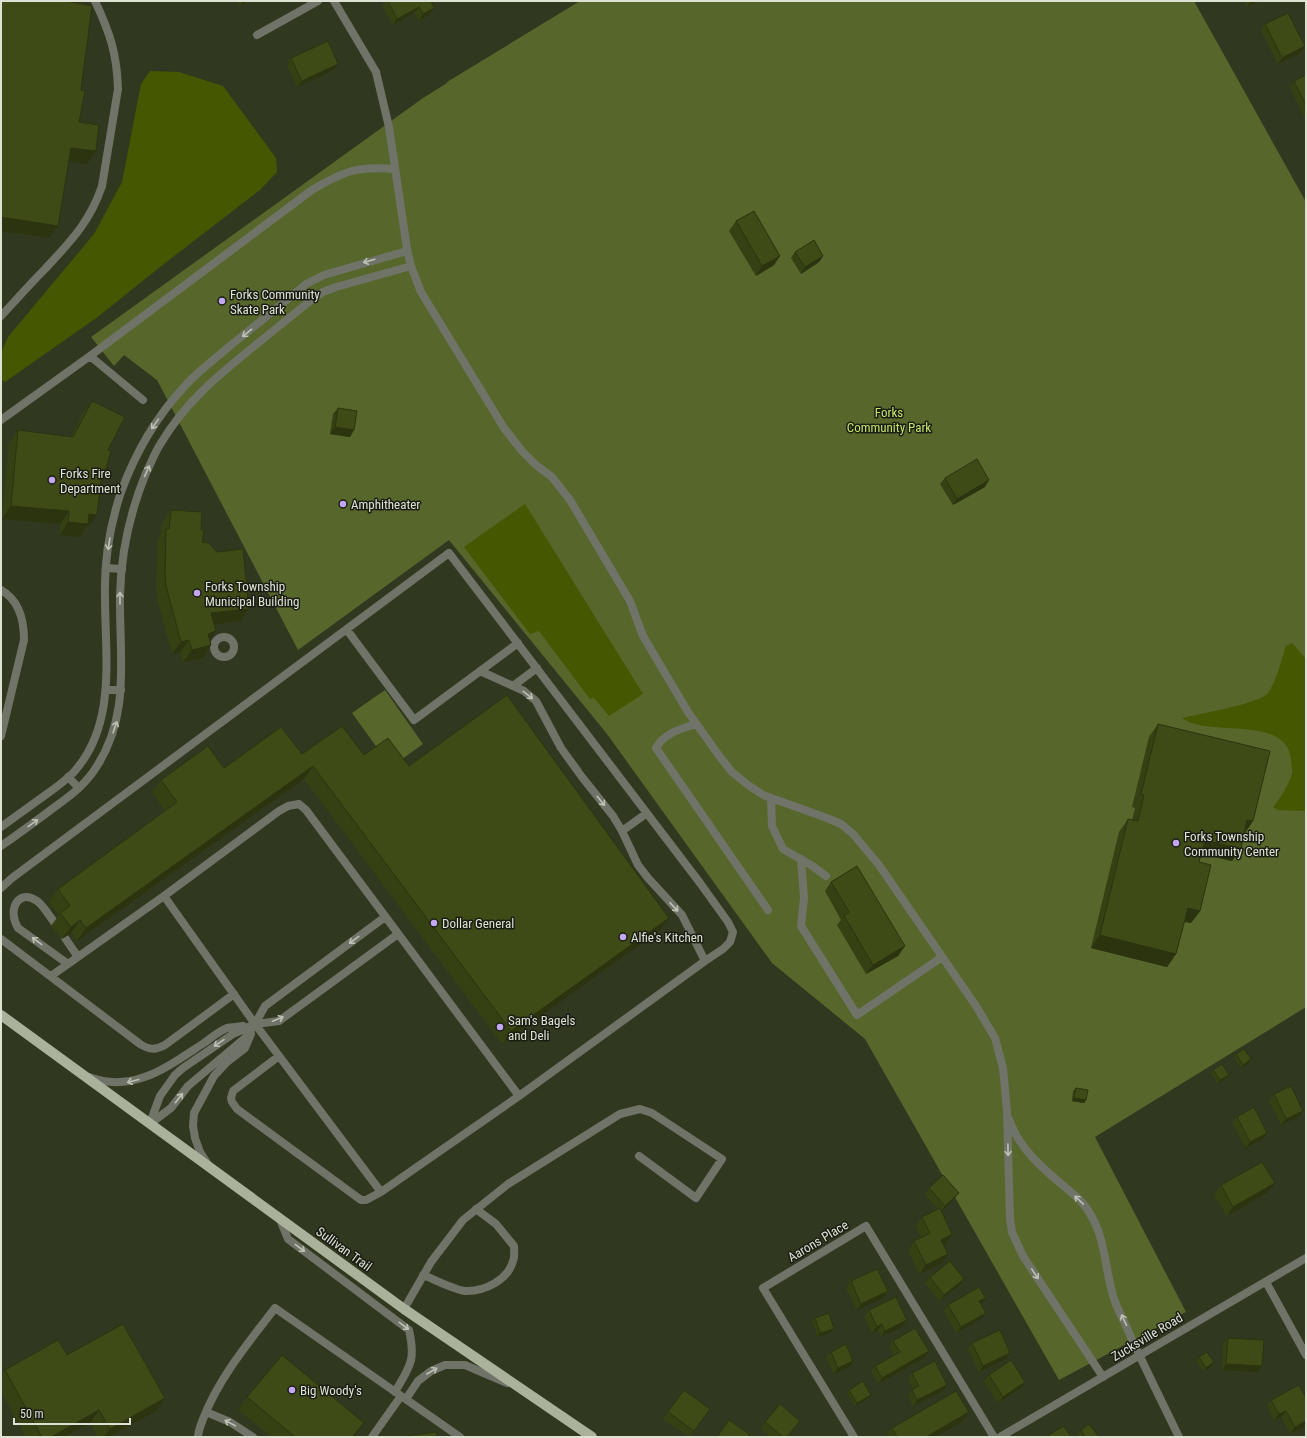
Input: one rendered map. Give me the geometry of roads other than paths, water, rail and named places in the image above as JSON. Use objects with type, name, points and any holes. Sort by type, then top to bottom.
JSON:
[{"type":"main road","name":"Sullivan Trail","points":[[1,1015],[279,1216],[404,1309],[592,1437]]},
{"type":"street","points":[[1,316],[74,237],[90,213],[98,198],[102,186],[118,89],[118,75],[112,41],[95,1]]},
{"type":"street","points":[[257,35],[318,1]]},
{"type":"street","points":[[334,1],[376,72],[386,115],[407,251],[411,266],[426,300],[508,433],[525,455],[558,484],[570,500],[630,601],[643,636],[696,724],[732,772],[748,785],[771,799],[828,818],[841,824],[853,834],[879,865],[976,1006],[995,1038],[1002,1062],[1007,1111],[1009,1207],[1012,1232],[1023,1256],[1103,1377]]},
{"type":"street","points":[[1,420],[90,356],[312,190],[330,179],[353,171],[373,167],[395,169]]},
{"type":"street","points":[[1,827],[68,777],[80,763],[92,742],[102,715],[106,690],[104,596],[106,568],[116,511],[121,493],[134,461],[147,436],[165,410],[184,387],[205,367],[311,282],[324,275],[407,251]]},
{"type":"street","points":[[1,846],[79,788],[93,772],[106,748],[117,719],[122,690],[120,596],[126,537],[136,498],[160,443],[195,397],[215,378],[315,297],[323,292],[342,285],[411,266]]},
{"type":"street","points":[[90,356],[143,400]]},
{"type":"street","points":[[1,888],[12,878],[449,553],[728,922],[733,932],[730,942],[723,950],[519,1096],[381,1192],[366,1200],[361,1200],[258,1125],[234,1105],[230,1098],[233,1091],[279,1056]]},
{"type":"street","points":[[106,568],[122,569]]},
{"type":"street","points":[[1,590],[7,593],[15,603],[20,612],[24,629],[24,640],[1,736]]},
{"type":"street","points":[[347,630],[414,720],[518,643]]},
{"type":"street","points":[[513,686],[537,668]]},
{"type":"street","points":[[480,671],[524,691],[536,701],[561,748],[613,816],[638,865],[682,915],[706,961]]},
{"type":"street","points":[[106,690],[122,690]]},
{"type":"street","points":[[696,724],[675,731],[660,740],[656,748],[768,910]]},
{"type":"street","points":[[68,777],[79,788]]},
{"type":"street","points":[[771,799],[772,826],[783,848],[826,876]]},
{"type":"street","points":[[51,976],[164,896],[279,811],[288,806],[299,804],[306,810],[519,1096]]},
{"type":"street","points":[[622,831],[647,813]]},
{"type":"street","points":[[801,859],[804,898],[801,926],[857,1014],[942,957]]},
{"type":"street","points":[[164,896],[255,1024],[381,1192]]},
{"type":"street","points":[[55,923],[40,904],[33,899],[21,899],[14,905],[13,919],[18,928],[68,964]]},
{"type":"street","points":[[207,1164],[200,1152],[193,1126],[194,1114],[214,1076],[227,1062],[245,1048],[255,1024],[265,1006],[385,917]]},
{"type":"street","points":[[85,1076],[100,1081],[119,1083],[142,1078],[181,1058],[228,1028],[279,1021],[398,934]]},
{"type":"street","points":[[65,938],[78,957]]},
{"type":"street","points":[[1,939],[140,1044],[149,1049],[157,1049],[165,1045],[234,994]]},
{"type":"street","points":[[150,1123],[171,1108],[188,1086],[245,1038],[255,1024]]},
{"type":"street","points":[[150,1123],[160,1096],[182,1068],[233,1034],[255,1024]]},
{"type":"street","points":[[404,1309],[431,1262],[463,1220],[508,1184],[568,1145],[620,1114],[640,1109],[652,1113],[722,1159],[696,1198],[639,1156]]},
{"type":"street","points":[[1007,1111],[1014,1132],[1024,1148],[1035,1160],[1080,1200],[1087,1208],[1095,1223],[1103,1244],[1114,1300],[1179,1437]]},
{"type":"street","points":[[423,1275],[466,1291],[484,1288],[507,1274],[513,1261],[514,1246],[496,1224],[476,1209]]},
{"type":"street","points":[[279,1216],[288,1239],[409,1330],[413,1348],[412,1362],[401,1396]]},
{"type":"street","name":"Aarons Place","points":[[854,1437],[763,1288],[866,1226],[994,1437]]},
{"type":"street","name":"Zucksville Road","points":[[1000,1437],[1306,1258]]},
{"type":"street","points":[[1266,1282],[1306,1355]]},
{"type":"street","points":[[198,1437],[198,1433],[206,1412],[218,1386],[275,1308],[460,1437]]},
{"type":"street","points":[[372,1437],[401,1396],[431,1371],[445,1365],[465,1365],[522,1389]]},
{"type":"street","points":[[206,1412],[230,1422],[253,1437]]},
{"type":"place","name":"Forks Community Skate Park","points":[[222,301]]},
{"type":"place","name":"Forks Fire Department","points":[[52,480]]},
{"type":"place","name":"Amphitheater","points":[[343,504]]},
{"type":"place","name":"Forks Township Municipal Building","points":[[197,593]]},
{"type":"place","name":"Forks Township Community Center","points":[[1176,843]]},
{"type":"place","name":"Dollar General","points":[[434,923]]},
{"type":"place","name":"Alfie's Kitchen","points":[[623,937]]},
{"type":"place","name":"Sam's Bagels and Deli","points":[[500,1027]]},
{"type":"place","name":"Big Woody's","points":[[292,1390]]},
{"type":"park label","name":"Forks Community Park","points":[[889,420]]}]
